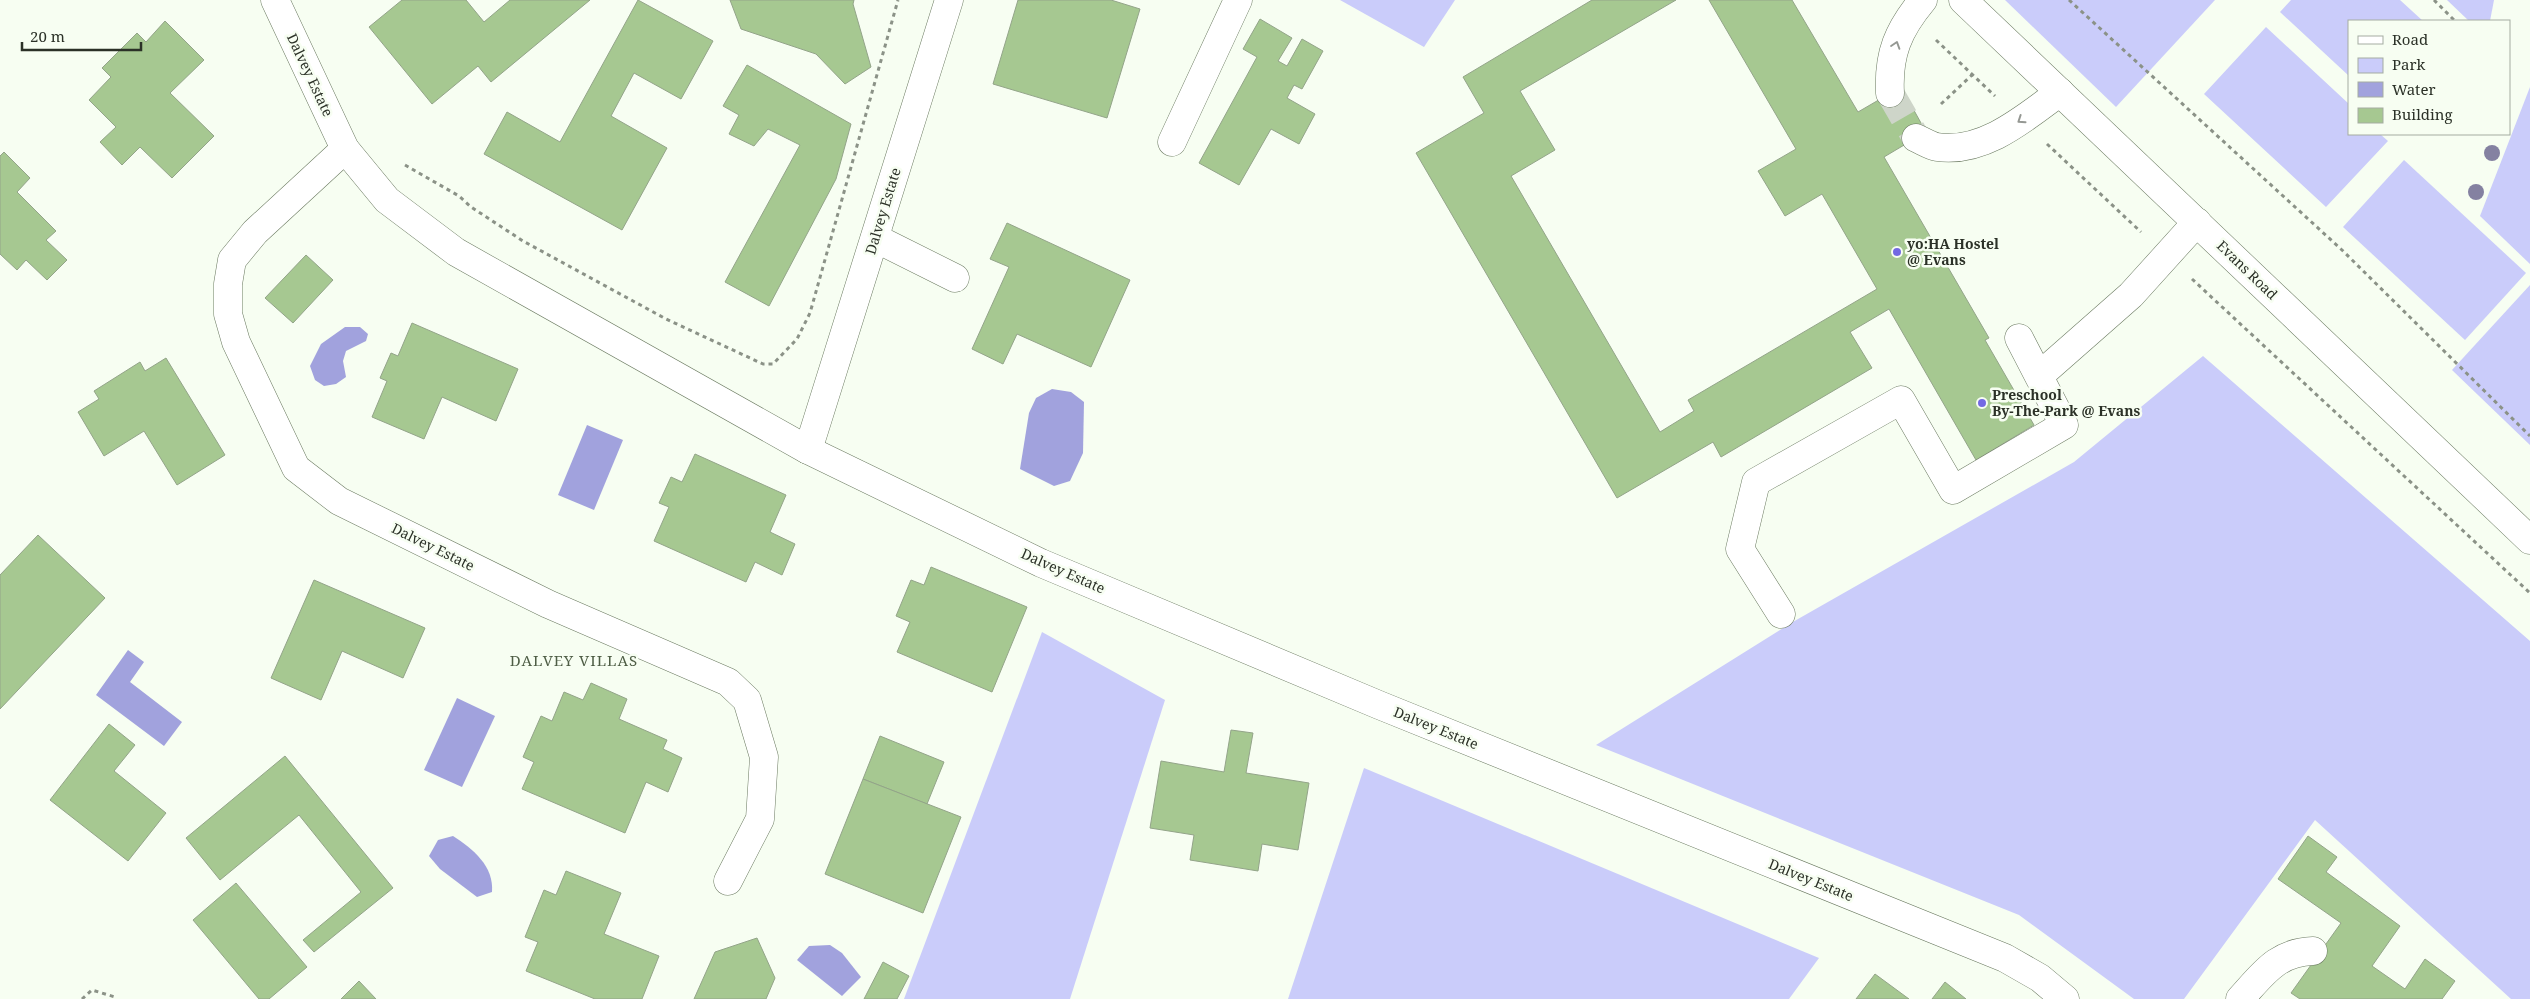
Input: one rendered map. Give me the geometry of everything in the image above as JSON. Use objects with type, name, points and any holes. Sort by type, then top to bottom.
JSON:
[{"type":"street","name":"Dalvey Estate","points":[[275,0],[345,149],[387,200],[456,252],[808,450],[1041,563],[1388,708],[2005,958],[2040,978],[2065,999]]},
{"type":"street","name":"Dalvey Estate","points":[[808,450],[949,0]]},
{"type":"street","points":[[1172,142],[1238,0]]},
{"type":"street","name":"Evans Road","points":[[1963,0],[2530,540]]},
{"type":"street","points":[[1890,93],[1889,67],[1902,29],[1917,8]]},
{"type":"street","points":[[1916,138],[1937,147],[1960,146],[1980,142],[2022,121],[2060,92]]},
{"type":"street","name":"Dalvey Estate","points":[[345,149],[255,232],[232,260],[230,268],[228,314],[236,342],[296,468],[339,501],[548,604],[728,682],[747,700],[764,757],[760,819],[728,881]]},
{"type":"street","points":[[2040,375],[2131,295],[2197,222]]},
{"type":"street","points":[[875,238],[955,278]]},
{"type":"street","points":[[1781,614],[1740,549],[1756,482],[1901,400],[1953,490],[2064,425],[2040,375],[2019,338]]},
{"type":"street","points":[[2240,999],[2266,970],[2282,957],[2298,952],[2313,951]]},
{"type":"path","points":[[402,163],[459,196],[470,208],[522,241],[666,319],[762,364],[773,364],[797,339],[810,313],[898,0]]},
{"type":"path","points":[[2069,0],[2342,250],[2530,436]]},
{"type":"path","points":[[2434,0],[2455,20]]},
{"type":"path","points":[[1917,8],[1972,74],[2530,593]]},
{"type":"path","points":[[1941,104],[1972,74]]},
{"type":"path","points":[[82,999],[92,990],[115,996],[116,999]]},
{"type":"green space","points":[[1340,0],[1455,0],[1424,47]]},
{"type":"green space","points":[[2005,0],[2215,0],[2116,107]]},
{"type":"green space","points":[[2291,0],[2400,0],[2422,20],[2348,20],[2348,75],[2280,12]]},
{"type":"green space","points":[[2447,0],[2494,0],[2490,20],[2468,20]]},
{"type":"green space","points":[[2266,27],[2348,103],[2348,135],[2381,135],[2388,141],[2326,207],[2204,94]]},
{"type":"green space","points":[[2530,87],[2530,264],[2480,216]]},
{"type":"green space","points":[[2404,160],[2526,273],[2465,340],[2343,227]]},
{"type":"green space","points":[[2530,285],[2530,445],[2452,370]]},
{"type":"green space","points":[[2203,356],[2530,641],[2530,999],[2511,999],[2315,820],[2184,999],[2134,999],[2019,915],[1596,745],[1791,623],[2074,462]]},
{"type":"green space","points":[[1042,632],[1165,700],[1070,999],[904,999]]},
{"type":"green space","points":[[1364,768],[1819,958],[1789,999],[1288,999]]},
{"type":"water","points":[[345,327],[360,327],[368,334],[366,341],[346,351],[343,361],[346,377],[336,384],[324,386],[315,380],[310,366],[321,344]]},
{"type":"water","points":[[1052,389],[1071,392],[1084,402],[1083,453],[1070,481],[1054,486],[1020,469],[1029,413],[1036,398]]},
{"type":"water","points":[[587,425],[623,440],[594,510],[558,495]]},
{"type":"water","points":[[128,650],[144,662],[130,682],[182,722],[164,746],[96,695]]},
{"type":"water","points":[[457,698],[495,716],[462,787],[424,770]]},
{"type":"water","points":[[453,836],[475,853],[486,866],[490,874],[492,892],[477,897],[440,869],[429,856],[438,840]]},
{"type":"water","points":[[830,945],[842,953],[861,977],[842,996],[797,960],[809,946]]},
{"type":"building","points":[[402,0],[466,0],[484,22],[510,0],[590,0],[491,82],[478,66],[432,104],[369,27]]},
{"type":"building","points":[[638,0],[713,41],[681,99],[634,73],[611,116],[667,148],[622,230],[484,154],[507,112],[560,142]]},
{"type":"building","points":[[730,0],[854,0],[853,4],[871,67],[845,84],[816,54],[741,29]]},
{"type":"building","points":[[1018,0],[1111,0],[1140,9],[1107,118],[993,84]]},
{"type":"building","name":"yo:HA Hostel @ Evans","points":[[1592,0],[1676,0],[1520,91],[1555,150],[1511,176],[1660,432],[1694,411],[1688,400],[1877,289],[1822,194],[1785,216],[1758,171],[1796,149],[1709,0],[1792,0],[1858,112],[1901,87],[1926,132],[1884,157],[1989,338],[1985,340],[2034,425],[1976,460],[1889,309],[1850,332],[1872,368],[1721,457],[1713,442],[1617,498],[1416,153],[1484,113],[1463,77]]},
{"type":"building","points":[[1260,19],[1292,38],[1278,61],[1287,66],[1302,39],[1323,51],[1302,89],[1294,85],[1287,98],[1315,114],[1299,144],[1271,129],[1239,185],[1199,163],[1257,57],[1243,49]]},
{"type":"building","points":[[165,21],[204,60],[170,93],[214,136],[172,178],[140,147],[122,165],[100,142],[116,127],[89,100],[111,77],[102,68],[137,33],[146,42]]},
{"type":"building","points":[[747,65],[851,124],[836,179],[769,306],[725,282],[800,145],[768,129],[754,146],[729,134],[739,115],[723,106]]},
{"type":"building","points":[[4,152],[30,178],[17,192],[56,231],[46,240],[67,260],[47,280],[26,260],[17,270],[0,254],[0,156]]},
{"type":"building","points":[[1007,223],[1130,280],[1091,367],[1017,334],[1003,364],[972,349],[1009,267],[990,259]]},
{"type":"building","points":[[306,255],[333,280],[293,323],[265,298]]},
{"type":"building","points":[[412,323],[518,369],[496,421],[442,397],[424,439],[372,417],[387,381],[380,378],[391,353],[398,356]]},
{"type":"building","points":[[166,358],[225,455],[177,485],[144,431],[104,456],[78,412],[99,399],[94,391],[140,362],[145,371]]},
{"type":"building","points":[[695,454],[786,495],[770,532],[795,544],[782,575],[755,562],[746,582],[654,541],[669,507],[659,503],[671,477],[682,482]]},
{"type":"building","points":[[38,535],[105,598],[0,709],[0,575]]},
{"type":"building","points":[[931,567],[1027,607],[992,692],[897,652],[910,622],[896,616],[911,580],[924,585]]},
{"type":"building","points":[[314,580],[425,628],[403,678],[342,651],[321,700],[271,678]]},
{"type":"building","points":[[591,683],[627,699],[619,719],[667,740],[663,749],[682,758],[668,792],[646,782],[625,833],[522,789],[534,762],[523,757],[541,716],[552,721],[564,692],[583,700]]},
{"type":"building","points":[[109,724],[135,745],[114,771],[166,813],[128,861],[50,800]]},
{"type":"building","points":[[1231,730],[1253,733],[1246,773],[1309,783],[1298,850],[1262,844],[1258,871],[1190,860],[1194,835],[1150,828],[1161,761],[1224,772]]},
{"type":"building","points":[[880,736],[944,762],[927,804],[863,779]]},
{"type":"building","points":[[285,756],[393,888],[314,952],[303,940],[361,892],[299,815],[220,880],[186,838]]},
{"type":"building","points":[[863,779],[961,817],[923,913],[825,874]]},
{"type":"building","points":[[2308,836],[2337,857],[2326,872],[2400,926],[2372,966],[2405,989],[2425,959],[2455,981],[2442,999],[2300,999],[2291,993],[2341,923],[2278,879]]},
{"type":"building","points":[[566,871],[621,893],[604,934],[659,956],[642,999],[595,999],[526,971],[538,942],[525,937],[544,890],[556,895]]},
{"type":"building","points":[[236,883],[307,967],[269,999],[259,999],[193,920]]},
{"type":"building","points":[[757,938],[775,978],[766,999],[694,999],[715,952]]},
{"type":"building","points":[[883,962],[909,976],[897,999],[864,999]]},
{"type":"building","points":[[1875,974],[1909,999],[1856,999]]},
{"type":"building","points":[[359,981],[376,999],[341,999]]},
{"type":"building","points":[[1945,982],[1966,999],[1932,999]]},
{"type":"tunnel","points":[[1890,93],[1916,138]]},
{"type":"place","name":"yo:HA Hostel @ Evans","points":[[1897,252]]},
{"type":"place","name":"Preschool By-The-Park @ Evans","points":[[1982,403]]},
{"type":"district","name":"DALVEY VILLAS","points":[[574,661]]}]
